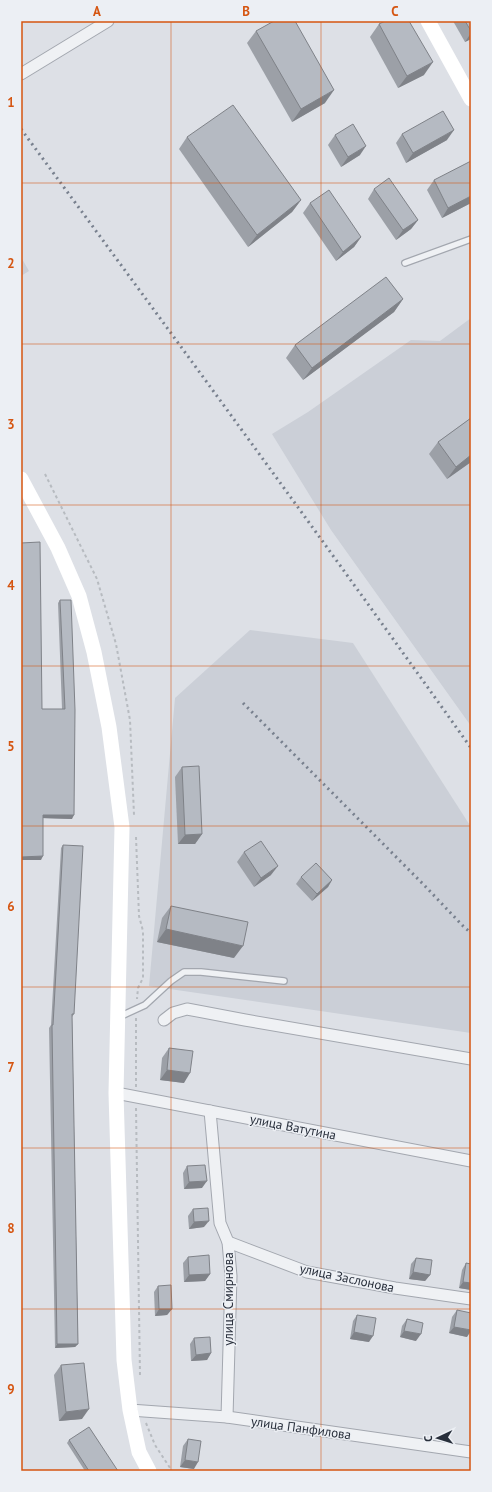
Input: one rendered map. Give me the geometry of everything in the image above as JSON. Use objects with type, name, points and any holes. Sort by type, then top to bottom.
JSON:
[{"type":"street","points":[[21,74],[108,21]]},
{"type":"street","points":[[428,21],[471,99]]},
{"type":"street","points":[[21,479],[58,548],[79,596],[94,652],[109,728],[122,827],[116,1093],[124,1360],[130,1410],[139,1452],[149,1471]]},
{"type":"street","points":[[164,1020],[173,1012],[187,1009],[471,1060]]},
{"type":"street","name":"улица Ватутина","points":[[116,1093],[471,1161]]},
{"type":"street","name":"улица Смирнова","points":[[210,1111],[220,1223],[228,1242],[231,1276],[227,1417]]},
{"type":"street","name":"улица Заслонова","points":[[228,1242],[307,1272],[395,1288],[471,1299]]},
{"type":"street","name":"улица Панфилова","points":[[130,1410],[227,1417],[471,1452]]},
{"type":"lane","points":[[405,262],[471,239]]},
{"type":"lane","points":[[117,1018],[145,1005],[170,981],[184,972],[201,972],[284,981]]},
{"type":"shaded area","points":[[21,257],[29,271],[21,276]]},
{"type":"shaded area","points":[[471,318],[471,726],[331,530],[272,434],[308,412],[411,340],[440,341]]},
{"type":"shaded area","points":[[250,630],[353,643],[471,827],[471,1033],[149,986],[175,698]]},
{"type":"building","points":[[274,21],[295,21],[334,90],[301,109],[256,31]]},
{"type":"building","points":[[385,21],[409,21],[433,62],[407,76],[379,24]]},
{"type":"building","points":[[465,21],[471,21],[471,31]]},
{"type":"building","points":[[233,105],[301,200],[257,235],[187,137]]},
{"type":"building","points":[[443,111],[454,130],[413,153],[402,134]]},
{"type":"building","points":[[353,124],[366,146],[348,157],[335,135]]},
{"type":"building","points":[[471,161],[471,196],[448,208],[434,180]]},
{"type":"building","points":[[389,178],[418,220],[403,230],[374,189]]},
{"type":"building","points":[[329,190],[361,237],[343,252],[310,203]]},
{"type":"building","points":[[386,277],[403,299],[312,368],[295,345]]},
{"type":"building","points":[[471,418],[471,455],[456,467],[438,442]]},
{"type":"building","points":[[40,542],[42,709],[65,709],[60,600],[71,600],[75,710],[74,815],[43,815],[43,856],[21,857],[21,543]]},
{"type":"building","points":[[199,766],[202,834],[185,835],[182,767]]},
{"type":"building","points":[[261,841],[278,866],[261,878],[244,852]]},
{"type":"building","points":[[63,845],[83,846],[74,1014],[72,1014],[78,1344],[57,1344],[52,1025]]},
{"type":"building","points":[[316,863],[332,880],[317,894],[301,877]]},
{"type":"building","points":[[171,906],[248,922],[243,946],[166,929]]},
{"type":"building","points":[[169,1048],[193,1051],[190,1073],[167,1070]]},
{"type":"building","points":[[205,1165],[207,1181],[189,1182],[187,1166]]},
{"type":"building","points":[[208,1208],[209,1221],[194,1222],[193,1209]]},
{"type":"building","points":[[209,1255],[210,1274],[189,1275],[188,1257]]},
{"type":"building","points":[[416,1258],[432,1260],[430,1275],[413,1272]]},
{"type":"building","points":[[466,1263],[471,1264],[471,1283],[463,1282]]},
{"type":"building","points":[[171,1285],[172,1309],[159,1309],[158,1286]]},
{"type":"building","points":[[457,1310],[471,1313],[471,1330],[454,1327]]},
{"type":"building","points":[[357,1315],[376,1318],[373,1336],[354,1332]]},
{"type":"building","points":[[407,1319],[423,1323],[421,1334],[404,1331]]},
{"type":"building","points":[[210,1337],[211,1353],[196,1355],[194,1338]]},
{"type":"building","points":[[84,1363],[89,1409],[66,1412],[61,1365]]},
{"type":"building","points":[[89,1427],[118,1471],[89,1471],[69,1440]]},
{"type":"building","points":[[188,1439],[201,1441],[198,1462],[185,1460]]},
{"type":"railway","points":[[21,129],[247,437],[471,748]]},
{"type":"railway","points":[[243,703],[471,933]]}]
